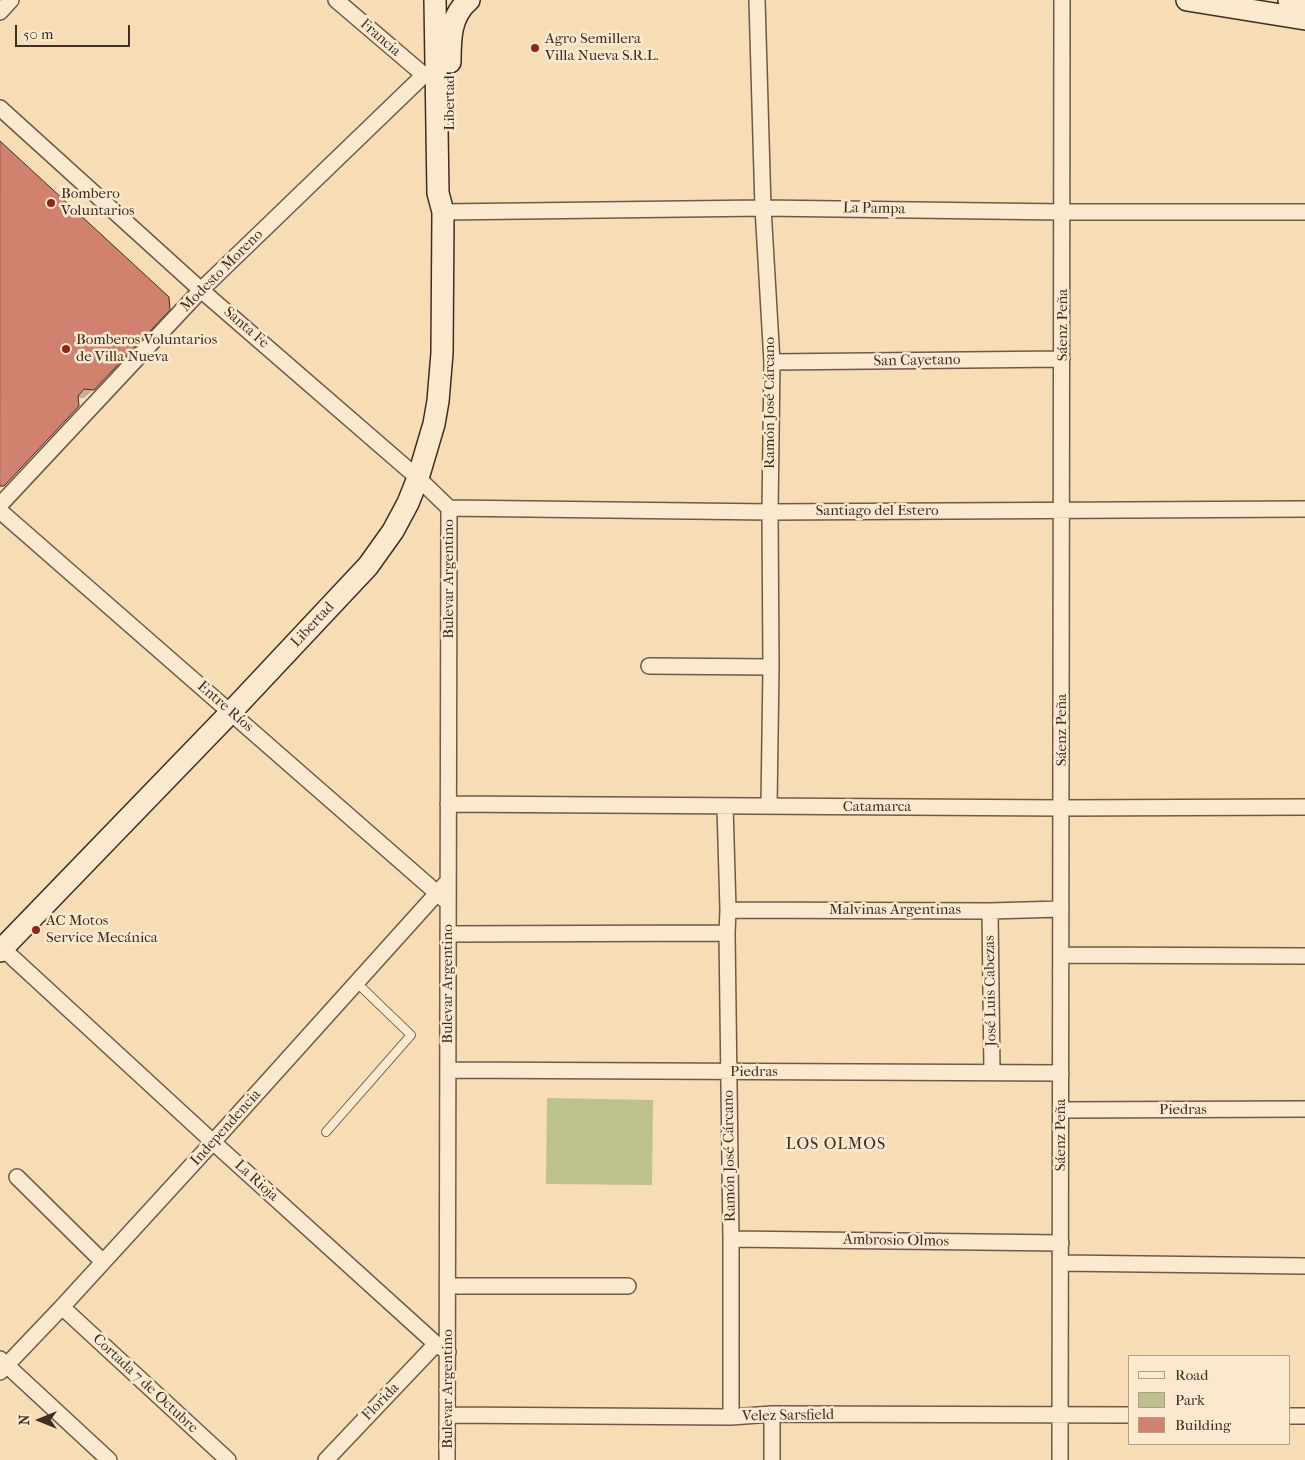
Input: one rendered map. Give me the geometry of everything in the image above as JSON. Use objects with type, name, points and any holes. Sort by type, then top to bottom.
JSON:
[{"type":"main road","name":"Libertad","points":[[1,948],[231,712],[368,566],[393,531],[408,503],[418,478],[434,424],[442,354],[443,212],[438,194],[430,76],[435,0]]},
{"type":"main road","name":"Libertad","points":[[443,212],[449,192],[450,38],[453,21],[462,6],[469,0]]},
{"type":"main road","points":[[1187,0],[1305,19]]},
{"type":"main road","points":[[1289,0],[1305,2]]},
{"type":"street","points":[[0,12],[11,0]]},
{"type":"street","name":"Francia","points":[[336,0],[430,76]]},
{"type":"street","name":"Ramón José Cárcano","points":[[757,0],[762,208],[772,362],[769,806]]},
{"type":"street","name":"Sáenz Peña","points":[[1060,1460],[1062,0]]},
{"type":"street","name":"Modesto Moreno","points":[[0,505],[201,290],[430,76]]},
{"type":"street","name":"Santa Fe","points":[[0,108],[201,290],[418,478],[449,508]]},
{"type":"street","name":"La Pampa","points":[[443,212],[762,208],[1063,212],[1305,212]]},
{"type":"street","name":"San Cayetano","points":[[772,362],[1062,359]]},
{"type":"street","name":"Santiago del Estero","points":[[449,508],[770,512],[1305,509]]},
{"type":"street","name":"Bulevar Argentino","points":[[448,881],[449,508]]},
{"type":"street","name":"Entre Ríos","points":[[0,511],[443,899]]},
{"type":"street","points":[[650,666],[771,667]]},
{"type":"street","name":"Catamarca","points":[[448,804],[1061,808],[1305,807]]},
{"type":"street","name":"Ramón José Cárcano","points":[[725,806],[728,910],[731,1418]]},
{"type":"street","name":"Independencia","points":[[2,1365],[62,1307],[357,983],[443,899],[448,881]]},
{"type":"street","name":"Bulevar Argentino","points":[[443,899],[448,934],[448,1286],[442,1348],[447,1415],[447,1460]]},
{"type":"street","name":"Malvinas Argentinas","points":[[728,910],[1061,909]]},
{"type":"street","name":"José Luis Cabezas","points":[[990,910],[992,1072]]},
{"type":"street","points":[[448,934],[727,932]]},
{"type":"street","name":"La Rioja","points":[[1,948],[442,1348]]},
{"type":"street","points":[[1061,955],[1305,956]]},
{"type":"street","name":"Piedras","points":[[448,1070],[1061,1073]]},
{"type":"street","name":"Piedras","points":[[1061,1110],[1305,1109]]},
{"type":"street","points":[[17,1177],[103,1262]]},
{"type":"street","name":"Ambrosio Olmos","points":[[731,1239],[1061,1243]]},
{"type":"street","points":[[1061,1263],[1305,1266]]},
{"type":"street","points":[[448,1286],[628,1286]]},
{"type":"street","name":"Cortada 7 de Octubre","points":[[62,1307],[228,1460]]},
{"type":"street","name":"Florida","points":[[326,1460],[442,1348]]},
{"type":"street","points":[[2,1365],[109,1460]]},
{"type":"street","points":[[772,1414],[772,1460]]},
{"type":"street","name":"Velez Sarsfield","points":[[447,1415],[731,1418],[772,1414],[1128,1416]]},
{"type":"street","points":[[1290,1416],[1305,1416]]},
{"type":"lane","points":[[326,1132],[411,1035],[357,983]]},
{"type":"green space","points":[[547,1098],[653,1100],[652,1185],[546,1184]]},
{"type":"building","name":"Bomberos Voluntarios de Villa Nueva","points":[[0,141],[169,297],[170,310],[94,390],[84,389],[78,396],[79,406],[4,486],[0,486]]},
{"type":"place","name":"Agro Semillera Villa Nueva S.R.L.","points":[[535,48]]},
{"type":"place","name":"Bombero Voluntarios","points":[[51,203]]},
{"type":"place","name":"Bomberos Voluntarios de Villa Nueva","points":[[66,349]]},
{"type":"place","name":"AC Motos Service Mecánica","points":[[36,930]]},
{"type":"district","name":"LOS OLMOS","points":[[836,1145]]}]
